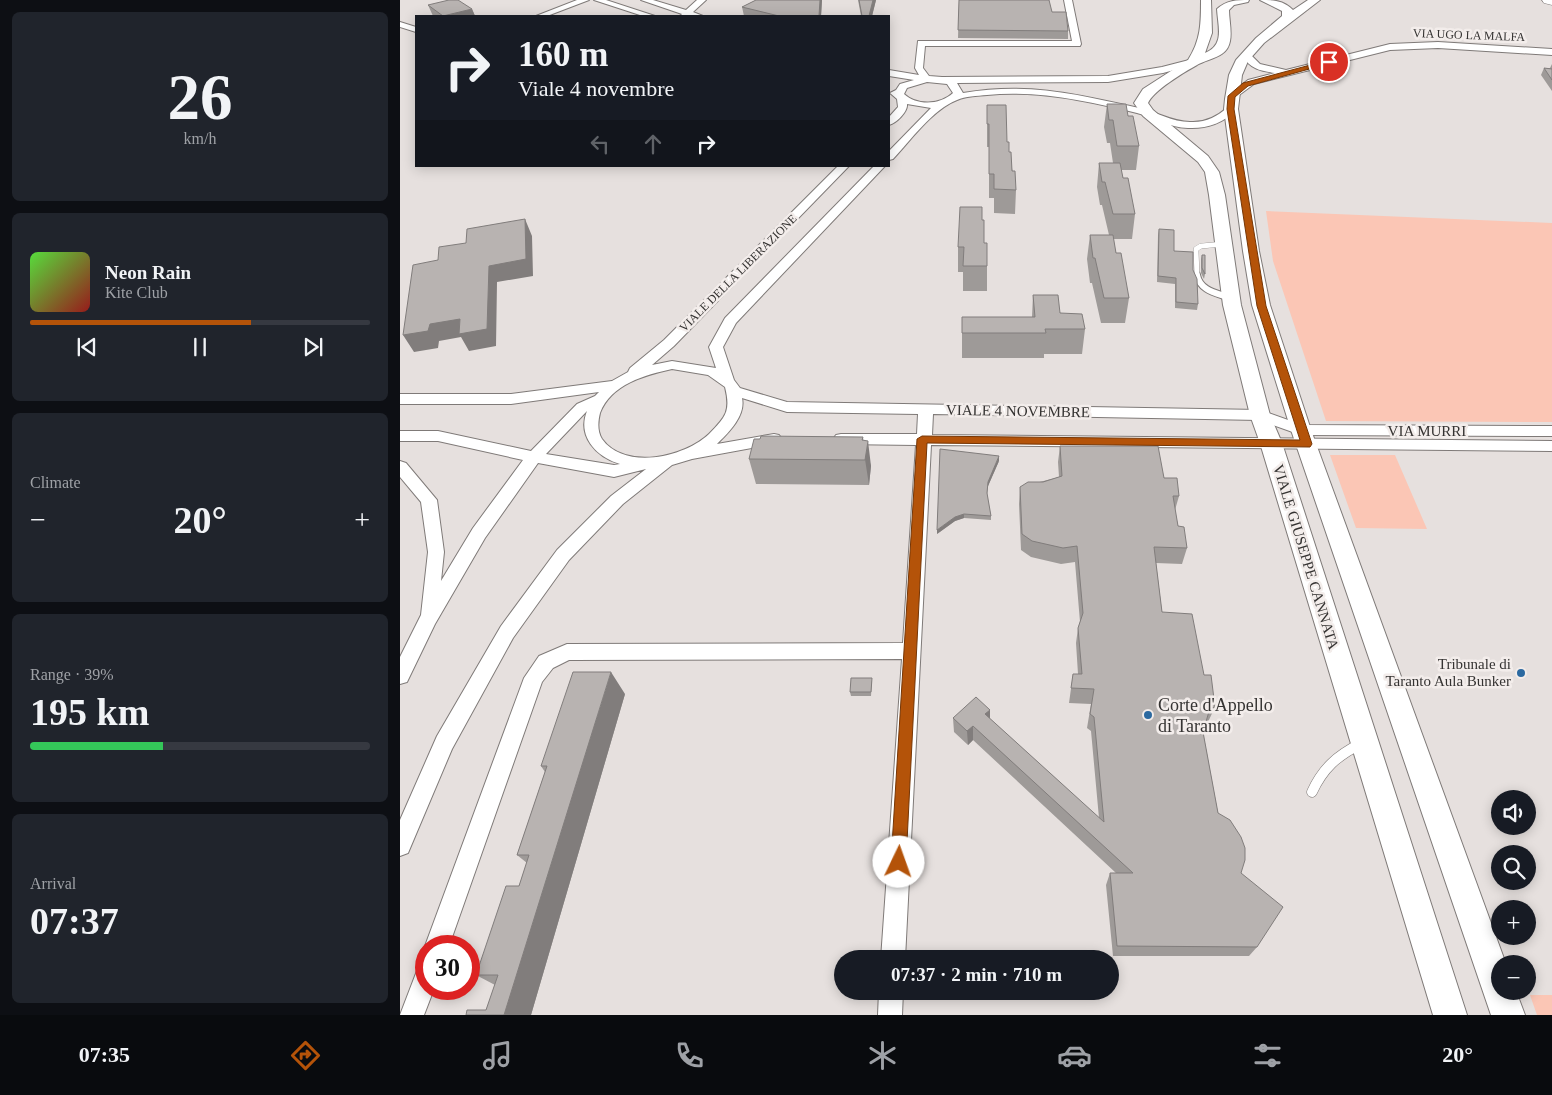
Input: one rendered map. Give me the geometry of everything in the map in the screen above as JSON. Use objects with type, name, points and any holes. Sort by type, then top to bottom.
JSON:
[{"type":"street","points":[[543,15],[585,0]]},
{"type":"street","points":[[598,0],[648,15]]},
{"type":"street","points":[[645,0],[686,15],[702,0]]},
{"type":"street","points":[[926,79],[918,68],[921,43],[1077,44],[1068,0]]},
{"type":"street","points":[[1148,113],[1142,103],[1144,96],[1192,62],[1204,46],[1208,34],[1206,0]]},
{"type":"street","points":[[890,73],[943,80],[1108,79],[1164,70],[1216,53],[1222,48],[1225,40],[1224,9],[1230,3],[1244,0]]},
{"type":"street","points":[[1265,0],[1280,5],[1287,10],[1288,17],[1247,56],[1238,69],[1231,102],[1251,250],[1261,306],[1304,437],[1508,1015]]},
{"type":"street","points":[[1284,21],[1315,0]]},
{"type":"street","points":[[400,24],[415,30]]},
{"type":"street","name":"VIA UGO LA MALFA","points":[[890,91],[916,104],[932,104],[982,93],[1050,93],[1148,113],[1172,124],[1193,126],[1220,120],[1231,102],[1251,82],[1376,50],[1404,46],[1438,45],[1552,52]]},
{"type":"street","name":"VIA UGO LA MALFA","points":[[1247,56],[1250,62],[1264,68],[1282,71],[1297,70]]},
{"type":"street","points":[[890,121],[903,108],[902,98],[899,94],[903,86],[926,79]]},
{"type":"street","points":[[890,156],[934,110],[958,93],[955,86],[943,80]]},
{"type":"street","name":"VIALE GIUSEPPE CANNATA","points":[[1148,113],[1207,164],[1214,181],[1231,298],[1260,415],[1271,443],[1450,1015]]},
{"type":"street","name":"VIALE DELLA LIBERAZIONE","points":[[622,381],[669,342],[843,167]]},
{"type":"street","name":"VIALE DELLA LIBERAZIONE","points":[[731,386],[716,347],[730,321],[879,167]]},
{"type":"street","points":[[1224,246],[1251,250]]},
{"type":"street","points":[[400,399],[511,399],[622,381],[650,369],[679,365],[694,366],[713,371],[731,386],[737,408],[729,425],[713,441],[690,454]]},
{"type":"street","points":[[622,381],[600,400],[592,414],[590,429],[596,443],[608,454],[626,461],[649,463]]},
{"type":"street","name":"VIALE 4 NOVEMBRE","points":[[731,386],[787,407],[1260,415],[1304,437]]},
{"type":"street","points":[[400,676],[428,619],[479,533],[534,457],[582,407],[600,400]]},
{"type":"street","points":[[893,950],[922,439],[926,409]]},
{"type":"street","name":"VIA MURRI","points":[[1304,437],[1552,431]]},
{"type":"street","points":[[400,436],[438,436],[534,457],[614,471],[667,461],[690,454],[787,438]]},
{"type":"street","name":"VIALE 4 NOVEMBRE","points":[[826,439],[1271,443],[1304,437]]},
{"type":"street","name":"VIA MURRI","points":[[1304,437],[1552,446]]},
{"type":"street","points":[[400,845],[444,743],[506,632],[563,555],[617,500],[667,461]]},
{"type":"street","points":[[400,467],[429,500],[436,552],[428,619]]},
{"type":"street","points":[[441,935],[534,678],[546,662],[567,652],[910,651]]},
{"type":"street","points":[[412,1015],[417,1000]]},
{"type":"street","points":[[890,1015],[891,1000]]},
{"type":"lane","points":[[1224,246],[1201,246],[1196,249],[1197,280],[1203,288],[1231,298]]},
{"type":"lane","points":[[1312,792],[1320,772],[1344,752],[1364,742]]},
{"type":"shaded area","points":[[1266,211],[1552,223],[1552,422],[1326,421],[1273,261]]},
{"type":"shaded area","points":[[1330,455],[1395,455],[1427,529],[1356,528]]},
{"type":"shaded area","points":[[1536,995],[1552,995],[1552,1015],[1537,1015],[1532,1000],[1536,1000]]},
{"type":"building","points":[[458,0],[472,9],[442,15],[428,5]]},
{"type":"building","points":[[756,0],[820,0],[819,15],[775,15],[742,7]]},
{"type":"building","points":[[859,0],[873,0],[869,15],[862,15]]},
{"type":"building","points":[[959,0],[1049,0],[1052,12],[1066,12],[1068,31],[958,30]]},
{"type":"building","points":[[1544,68],[1552,69],[1552,80]]},
{"type":"building","points":[[1107,104],[1126,104],[1128,116],[1133,116],[1139,146],[1117,146],[1113,120],[1109,120]]},
{"type":"building","points":[[987,105],[1006,105],[1007,142],[1009,142],[1009,152],[1011,152],[1012,171],[1015,171],[1016,190],[994,189],[994,174],[989,174]]},
{"type":"building","points":[[1099,163],[1120,163],[1123,178],[1128,178],[1135,214],[1113,214],[1105,182],[1102,182]]},
{"type":"building","points":[[960,207],[982,207],[984,243],[987,243],[987,266],[963,266],[964,247],[958,247]]},
{"type":"building","points":[[525,219],[526,259],[489,266],[487,329],[459,334],[460,319],[430,324],[428,331],[403,335],[413,265],[438,260],[439,247],[466,243],[467,229]]},
{"type":"building","points":[[1159,229],[1174,230],[1174,251],[1193,252],[1193,270],[1197,279],[1198,304],[1176,302],[1176,278],[1158,276]]},
{"type":"building","points":[[1090,235],[1113,235],[1116,253],[1121,253],[1129,298],[1104,298],[1095,258],[1093,258]]},
{"type":"building","points":[[1202,255],[1205,255],[1205,274],[1202,268]]},
{"type":"building","points":[[1033,295],[1058,295],[1060,313],[1082,314],[1085,329],[1045,329],[1046,333],[962,333],[962,317],[1035,317]]},
{"type":"building","points":[[761,436],[863,437],[862,440],[868,441],[865,460],[749,459],[754,439],[760,439]]},
{"type":"building","name":"Corte d'Appello di Taranto","points":[[1060,446],[1158,446],[1164,478],[1177,478],[1179,496],[1173,496],[1178,526],[1184,527],[1187,548],[1154,547],[1162,612],[1192,614],[1204,675],[1211,675],[1215,707],[1210,708],[1203,732],[1218,813],[1230,820],[1241,837],[1245,848],[1245,860],[1241,873],[1283,907],[1257,947],[1117,946],[1110,873],[1133,873],[973,726],[967,731],[953,718],[976,697],[990,710],[985,714],[1104,822],[1094,717],[1090,714],[1094,689],[1071,688],[1073,674],[1082,674],[1078,628],[1083,613],[1077,546],[1063,548],[1032,541],[1022,534],[1020,487],[1028,482],[1043,482],[1062,476]]},
{"type":"building","points":[[940,449],[999,456],[988,482],[987,493],[991,516],[964,514],[955,517],[937,530]]},
{"type":"building","points":[[573,672],[611,672],[504,1015],[466,1015],[467,1010],[486,1010],[498,975],[480,975],[480,963],[506,886],[519,886],[529,855],[517,855],[547,766],[541,766]]},
{"type":"building","points":[[851,678],[872,678],[871,692],[850,692]]},
{"type":"place","name":"Tribunale di Taranto Aula Bunker","points":[[1521,673]]},
{"type":"place","name":"Corte d'Appello di Taranto","points":[[1148,715]]},
{"type":"route","points":[[899,862],[922,439],[1306,444],[1261,306],[1231,109],[1232,96],[1245,84],[1329,62]]}]
